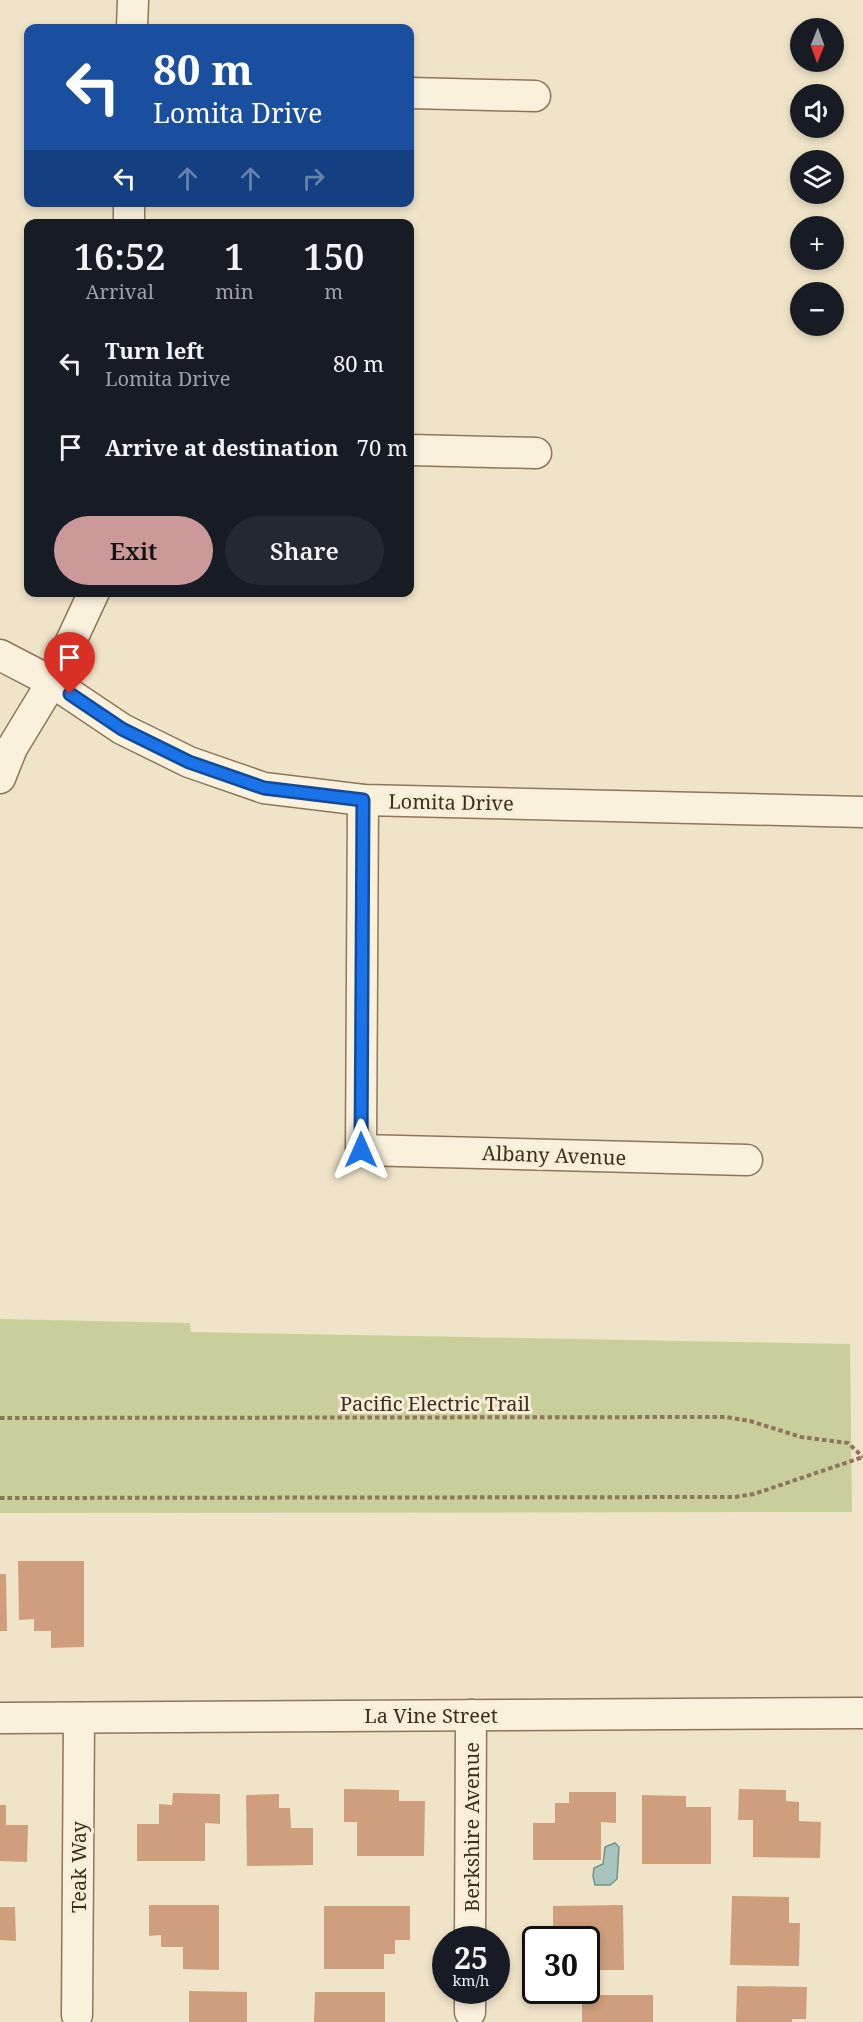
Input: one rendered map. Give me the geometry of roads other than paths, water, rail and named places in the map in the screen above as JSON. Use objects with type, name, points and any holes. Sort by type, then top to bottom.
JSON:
[{"type":"street","points":[[132,24],[133,0]]},
{"type":"street","points":[[414,93],[535,96]]},
{"type":"street","points":[[414,450],[536,453]]},
{"type":"street","points":[[0,778],[12,748],[52,682],[92,597]]},
{"type":"street","name":"Lomita Drive","points":[[0,656],[52,682],[122,729],[189,762],[264,788],[363,800],[863,812]]},
{"type":"street","name":"Albany Avenue","points":[[363,800],[361,1150],[747,1161]]},
{"type":"street","name":"La Vine Street","points":[[0,1718],[863,1713]]},
{"type":"street","name":"Berkshire Avenue","points":[[470,1926],[471,1715]]},
{"type":"street","name":"Teak Way","points":[[77,2015],[79,1718]]},
{"type":"water","points":[[615,1843],[619,1847],[617,1879],[610,1885],[595,1885],[594,1868],[603,1864],[605,1847]]}]
